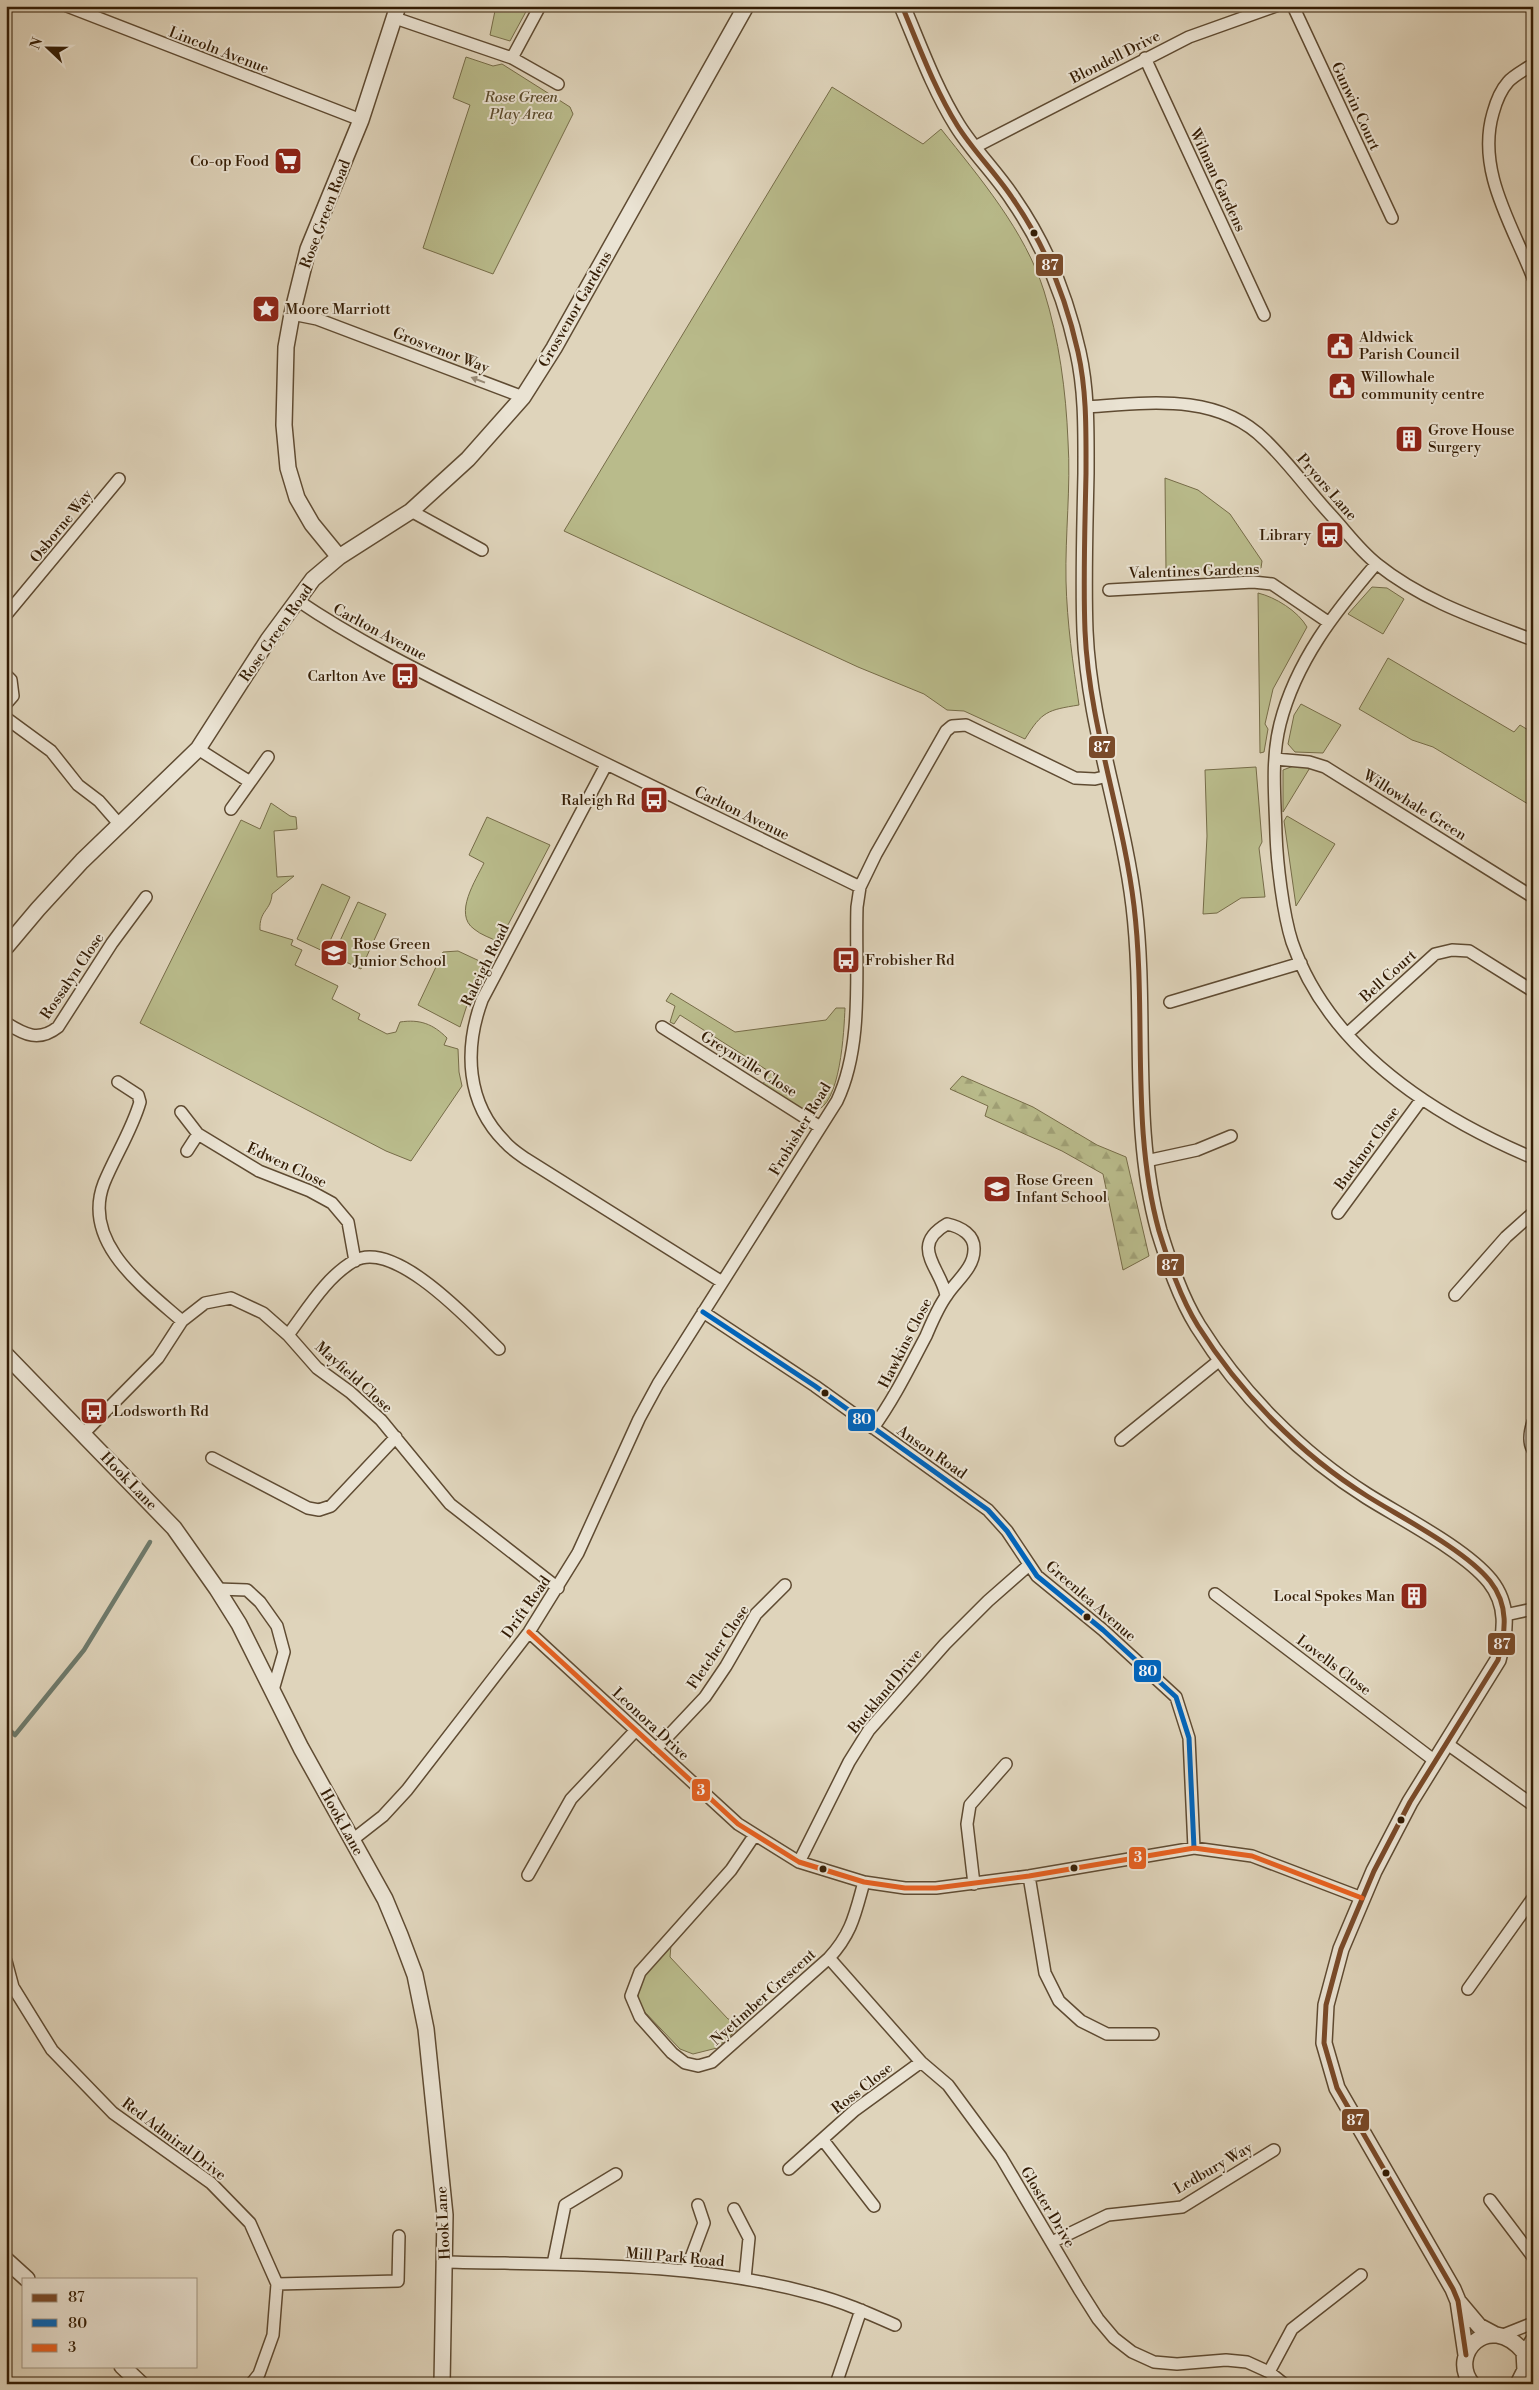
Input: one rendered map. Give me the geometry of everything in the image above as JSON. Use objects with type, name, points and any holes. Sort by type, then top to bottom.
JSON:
[{"type":"street","name":"Lincoln Avenue","points":[[67,6],[361,120]]},
{"type":"street","points":[[512,58],[540,6]]},
{"type":"street","name":"Grosvenor Gardens","points":[[339,557],[410,510],[468,459],[502,423],[523,397],[554,348],[746,6]]},
{"type":"street","points":[[902,6],[947,108],[973,148],[1012,197],[1036,235],[1056,277],[1078,350],[1086,407],[1084,589],[1090,687],[1124,842],[1134,907],[1146,1161],[1150,1190],[1160,1232],[1177,1284],[1196,1322],[1220,1359],[1265,1411],[1329,1470],[1471,1563],[1489,1579],[1502,1599],[1505,1615],[1505,1635],[1498,1660],[1410,1802],[1362,1898],[1341,1949],[1326,2005],[1324,2043],[1337,2088],[1436,2256],[1458,2302],[1479,2326],[1511,2339],[1524,2352],[1528,2377],[1518,2384]]},
{"type":"street","name":"Blondell Drive","points":[[973,148],[1188,37],[1276,6]]},
{"type":"street","name":"Gunwin Court","points":[[1293,6],[1392,218]]},
{"type":"street","name":"Rose Green Road","points":[[6,947],[44,902],[198,748],[268,640],[297,600],[313,579],[339,557],[312,524],[297,498],[288,468],[284,425],[286,347],[308,249],[361,120],[397,12]]},
{"type":"street","points":[[397,12],[512,58],[558,84]]},
{"type":"street","name":"Wilman Gardens","points":[[1145,58],[1264,315]]},
{"type":"street","points":[[1533,64],[1508,81],[1497,97],[1489,126],[1489,161],[1500,201],[1533,278]]},
{"type":"street","name":"Grosvenor Way","points":[[292,314],[317,319],[523,397]]},
{"type":"street","name":"Pryors Lane","points":[[1086,407],[1148,403],[1190,404],[1229,415],[1248,425],[1266,440],[1319,503],[1376,564],[1451,609],[1488,624],[1532,638]]},
{"type":"street","name":"Osborne Way","points":[[6,615],[119,479]]},
{"type":"street","points":[[410,510],[482,550]]},
{"type":"street","points":[[1376,564],[1328,622],[1310,649],[1293,686],[1280,724],[1275,759],[1277,855],[1292,941],[1321,1001],[1347,1034],[1421,1100],[1498,1143],[1533,1158]]},
{"type":"street","name":"Valentines Gardens","points":[[1109,590],[1253,582],[1272,584],[1328,622]]},
{"type":"street","name":"Carlton Avenue","points":[[297,600],[323,618],[447,685],[606,765],[670,794],[860,887]]},
{"type":"street","points":[[6,675],[10,680],[12,696],[6,704]]},
{"type":"street","points":[[6,718],[51,751],[78,785],[99,801],[120,825]]},
{"type":"street","points":[[860,887],[876,854],[946,731],[952,726],[966,725],[1075,778],[1095,779],[1108,776]]},
{"type":"street","points":[[198,748],[250,782]]},
{"type":"street","points":[[231,810],[268,757]]},
{"type":"street","name":"Willowhale Green","points":[[1275,759],[1309,762],[1325,767],[1533,896]]},
{"type":"street","name":"Raleigh Road","points":[[606,765],[482,1000],[473,1024],[470,1047],[470,1072],[480,1103],[491,1125],[505,1142],[526,1159],[722,1282]]},
{"type":"street","name":"Frobisher Road","points":[[675,1356],[844,1086],[851,1060],[857,907],[860,887]]},
{"type":"street","name":"Rossalyn Close","points":[[6,1023],[34,1036],[48,1035],[58,1027],[112,944],[146,898]]},
{"type":"street","name":"Bell Court","points":[[1347,1034],[1434,954],[1469,951],[1533,991]]},
{"type":"street","points":[[1170,1002],[1301,963]]},
{"type":"street","name":"Greynville Close","points":[[662,1027],[820,1127]]},
{"type":"street","points":[[84,1433],[158,1358],[182,1321],[123,1266],[111,1251],[104,1235],[100,1206],[103,1185],[140,1102],[138,1095],[118,1082]]},
{"type":"street","name":"Bucknor Close","points":[[1338,1213],[1421,1100]]},
{"type":"street","name":"Edwen Close","points":[[181,1112],[198,1134],[259,1172],[310,1191],[332,1203],[348,1222],[355,1261]]},
{"type":"street","points":[[187,1151],[198,1134]]},
{"type":"street","points":[[1146,1161],[1197,1150],[1231,1136]]},
{"type":"street","points":[[1454,1295],[1506,1238],[1533,1213]]},
{"type":"street","name":"Hawkins Close","points":[[873,1428],[892,1401],[946,1295],[972,1263],[975,1252],[974,1242],[966,1232],[957,1226],[948,1224],[938,1229],[931,1239],[928,1251],[931,1264],[944,1283],[946,1295]]},
{"type":"street","points":[[288,1335],[323,1290],[355,1261],[368,1257],[380,1258],[400,1266],[421,1279],[449,1301],[498,1349]]},
{"type":"street","name":"Mayfield Close","points":[[182,1321],[205,1304],[231,1298],[263,1313],[288,1335],[317,1368],[350,1392],[396,1437],[450,1504],[558,1588]]},
{"type":"street","name":"Anson Road","points":[[702,1312],[815,1386],[988,1510],[1007,1531],[1028,1565]]},
{"type":"street","name":"Hook Lane","points":[[6,1355],[84,1433],[174,1528],[217,1589],[239,1624],[301,1748],[351,1841],[385,1899],[417,1984],[426,2029],[445,2216],[446,2262],[442,2384]]},
{"type":"street","name":"Drift Road","points":[[351,1841],[383,1816],[407,1790],[529,1632],[558,1588],[578,1552],[639,1419],[675,1356]]},
{"type":"street","points":[[1120,1440],[1220,1359]]},
{"type":"street","points":[[1533,1422],[1530,1430],[1530,1446],[1533,1450]]},
{"type":"street","points":[[212,1458],[308,1508],[319,1510],[331,1506],[350,1488],[364,1469],[396,1437]]},
{"type":"street","name":"Greenlea Avenue","points":[[1028,1565],[1037,1576],[1103,1630],[1176,1697],[1189,1738],[1194,1848]]},
{"type":"street","name":"Buckland Drive","points":[[799,1862],[849,1762],[869,1730],[945,1644],[988,1601],[1028,1565]]},
{"type":"street","name":"Fletcher Close","points":[[656,1749],[705,1697],[756,1614],[785,1585]]},
{"type":"street","points":[[217,1589],[247,1590],[260,1602],[276,1626],[284,1652],[273,1690]]},
{"type":"street","name":"Lovells Close","points":[[1215,1594],[1435,1761]]},
{"type":"street","points":[[1505,1615],[1533,1609]]},
{"type":"street","name":"Leonora Drive","points":[[529,1632],[738,1824],[754,1836],[799,1862],[864,1882],[905,1888],[936,1888],[1029,1876],[1194,1848],[1252,1856],[1362,1898]]},
{"type":"street","points":[[528,1875],[571,1800],[636,1730]]},
{"type":"street","points":[[1446,1743],[1533,1805]]},
{"type":"street","points":[[974,1884],[967,1824],[970,1805],[1006,1764]]},
{"type":"street","name":"Nyetimber Crescent","points":[[754,1836],[730,1870],[640,1972],[631,1996],[640,2017],[672,2053],[685,2063],[698,2066],[712,2062],[829,1958],[840,1946],[850,1930],[864,1882]]},
{"type":"street","points":[[1029,1876],[1044,1973],[1059,2001],[1080,2021],[1107,2034],[1152,2034]]},
{"type":"street","points":[[1468,1989],[1533,1898]]},
{"type":"street","name":"Gloster Drive","points":[[829,1958],[921,2062],[948,2085],[1001,2157],[1098,2319],[1114,2338],[1132,2352],[1154,2362],[1177,2364],[1226,2360],[1247,2362],[1268,2372],[1284,2384]]},
{"type":"street","name":"Red Admiral Drive","points":[[6,1961],[13,1987],[52,2050],[113,2112],[211,2183],[250,2223],[277,2284],[273,2335],[259,2374],[252,2384]]},
{"type":"street","name":"Ross Close","points":[[789,2169],[855,2110],[921,2062]]},
{"type":"street","points":[[823,2140],[874,2206]]},
{"type":"street","name":"Ledbury Way","points":[[1052,2242],[1108,2215],[1182,2207],[1274,2150]]},
{"type":"street","points":[[553,2264],[565,2205],[616,2174]]},
{"type":"street","points":[[1490,2200],[1533,2258]]},
{"type":"street","points":[[686,2271],[704,2223],[698,2205]]},
{"type":"street","points":[[734,2209],[749,2238],[745,2279]]},
{"type":"street","points":[[277,2284],[398,2281],[399,2236]]},
{"type":"street","points":[[6,2260],[26,2278]]},
{"type":"street","name":"Mill Park Road","points":[[446,2262],[553,2264],[686,2271],[745,2279],[814,2294],[861,2310],[894,2326]]},
{"type":"street","points":[[1268,2372],[1292,2329],[1361,2275]]},
{"type":"street","points":[[1458,2302],[1466,2355],[1467,2380]]},
{"type":"street","points":[[836,2384],[861,2310]]},
{"type":"street","points":[[1466,2355],[1477,2340],[1533,2323]]},
{"type":"street","points":[[1524,2352],[1533,2337]]},
{"type":"street","points":[[124,2368],[141,2384]]},
{"type":"green space","points":[[496,6],[529,6],[510,41],[490,35]]},
{"type":"green space","name":"Rose Green Play Area","points":[[466,57],[493,66],[502,64],[570,107],[573,114],[493,274],[423,248],[470,105],[453,98]]},
{"type":"green space","points":[[832,87],[923,144],[941,129],[986,186],[1013,226],[1036,269],[1044,291],[1058,346],[1066,403],[1069,458],[1067,597],[1079,705],[1060,708],[1047,713],[1041,717],[1025,739],[964,711],[947,710],[924,694],[858,667],[564,531]]},
{"type":"green space","points":[[1165,478],[1198,490],[1230,514],[1262,561],[1261,568],[1166,571]]},
{"type":"green space","points":[[1372,587],[1387,588],[1404,599],[1383,634],[1348,614]]},
{"type":"green space","points":[[1258,593],[1286,606],[1307,627],[1273,689],[1265,724],[1268,729],[1264,752],[1260,753]]},
{"type":"green space","points":[[1388,658],[1514,732],[1520,725],[1533,733],[1533,807],[1433,747],[1412,740],[1359,709]]},
{"type":"green space","points":[[1301,704],[1341,725],[1323,753],[1295,752],[1288,744],[1294,715]]},
{"type":"green space","points":[[1296,765],[1311,766],[1283,812],[1283,770]]},
{"type":"green space","points":[[1256,767],[1262,842],[1259,848],[1265,897],[1241,898],[1217,913],[1203,914],[1207,836],[1205,770]]},
{"type":"green space","points":[[271,803],[290,816],[296,817],[297,829],[274,831],[277,877],[294,876],[272,894],[270,904],[261,918],[260,930],[293,940],[291,945],[302,950],[295,965],[338,986],[332,999],[360,1014],[358,1019],[387,1034],[396,1032],[400,1022],[420,1022],[437,1029],[447,1038],[444,1045],[458,1049],[462,1086],[411,1161],[386,1151],[140,1023],[241,820],[260,829]]},
{"type":"green space","points":[[1287,816],[1335,844],[1296,906],[1284,821]]},
{"type":"green space","points":[[487,817],[550,845],[499,942],[474,929],[468,923],[466,915],[468,897],[484,863],[469,855]]},
{"type":"green space","points":[[322,884],[350,897],[325,952],[297,939]]},
{"type":"green space","points":[[358,902],[386,914],[361,969],[333,956]]},
{"type":"green space","points":[[458,951],[488,965],[467,1005],[460,1027],[418,1005],[443,952]]},
{"type":"green space","points":[[671,993],[735,1032],[826,1020],[836,1008],[845,1008],[842,1049],[830,1096],[823,1106],[814,1111],[809,1111],[763,1084],[770,1072],[680,1015],[674,1024],[670,1022],[675,1006],[666,1001]]},
{"type":"green space","points":[[962,1076],[1033,1107],[1097,1145],[1126,1157],[1149,1256],[1123,1270],[1103,1174],[1062,1151],[985,1116],[988,1106],[950,1089]]},
{"type":"green space","points":[[671,1945],[670,1957],[728,2019],[745,2022],[717,2048],[693,2054],[680,2049],[642,2009],[638,1997],[643,1975]]},
{"type":"waterway","points":[[6,1727],[15,1735],[84,1650],[150,1542]]},
{"type":"transit line","name":"87","points":[[902,6],[927,67],[949,111],[963,135],[1013,199],[1035,235],[1061,292],[1078,352],[1085,412],[1084,592],[1088,666],[1099,735],[1122,837],[1134,906],[1138,947],[1142,1111],[1150,1191],[1159,1231],[1176,1280],[1198,1326],[1215,1351],[1252,1398],[1273,1420],[1318,1461],[1342,1479],[1449,1546],[1479,1569],[1496,1590],[1503,1609],[1504,1629],[1498,1660],[1410,1802],[1374,1871],[1341,1949],[1326,2005],[1324,2043],[1337,2088],[1453,2289],[1458,2301],[1466,2355]]},
{"type":"transit line","name":"80","points":[[703,1312],[815,1386],[988,1510],[1007,1531],[1037,1576],[1103,1630],[1176,1697],[1189,1738],[1194,1848]]},
{"type":"transit line","name":"3","points":[[529,1632],[738,1824],[799,1862],[864,1882],[905,1888],[936,1888],[1029,1876],[1194,1848],[1252,1856],[1362,1898]]},
{"type":"place","name":"Co-op Food","points":[[288,161]]},
{"type":"place","name":"Moore Marriott","points":[[266,309]]},
{"type":"place","name":"Aldwick Parish Council","points":[[1340,346]]},
{"type":"place","name":"Willowhale community centre","points":[[1342,386]]},
{"type":"place","name":"Grove House Surgery","points":[[1409,439]]},
{"type":"place","name":"Library","points":[[1330,535]]},
{"type":"place","name":"Carlton Ave","points":[[405,676]]},
{"type":"place","name":"Raleigh Rd","points":[[654,800]]},
{"type":"place","name":"Rose Green Junior School","points":[[334,953]]},
{"type":"place","name":"Frobisher Rd","points":[[846,960]]},
{"type":"place","name":"Rose Green Infant School","points":[[997,1189]]},
{"type":"place","name":"Lodsworth Rd","points":[[94,1411]]},
{"type":"place","name":"Local Spokes Man","points":[[1414,1596]]}]
